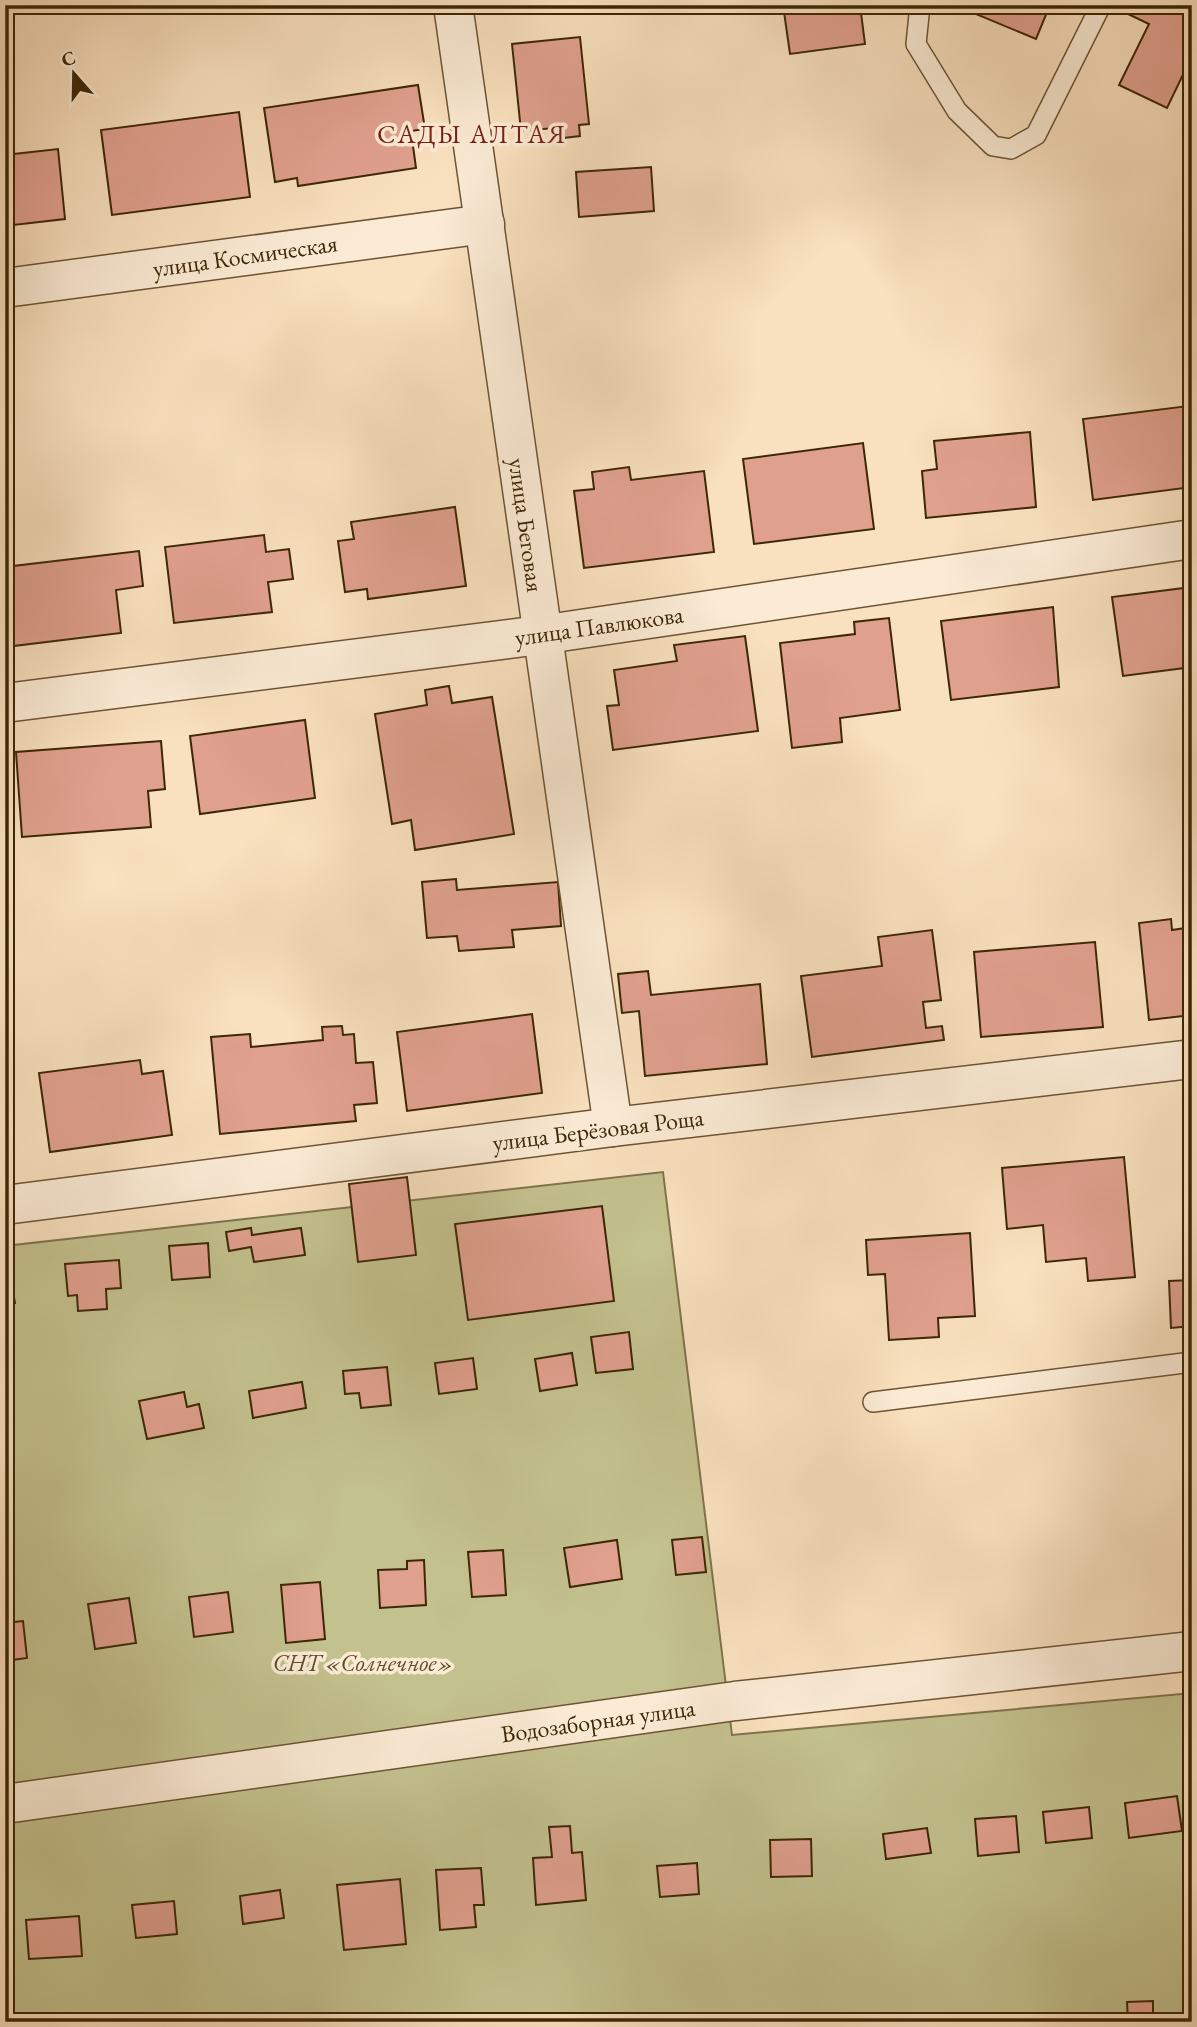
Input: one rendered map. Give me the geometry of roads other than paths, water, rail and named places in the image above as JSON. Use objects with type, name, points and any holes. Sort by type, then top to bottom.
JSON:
[{"type":"street","name":"улица Беговая","points":[[453,5],[540,635],[613,1127]]},
{"type":"street","name":"улица Космическая","points":[[5,288],[485,224]]},
{"type":"street","name":"улица Павлюкова","points":[[5,703],[540,635],[1192,539]]},
{"type":"street","name":"улица Берёзовая Роща","points":[[5,1205],[613,1127],[1192,1059]]},
{"type":"street","name":"Водозаборная улица","points":[[5,1804],[735,1701],[1192,1651]]},
{"type":"lane","points":[[920,5],[916,44],[957,111],[993,146],[1011,149],[1037,135],[1101,5]]},
{"type":"lane","points":[[873,1402],[1192,1362]]},
{"type":"district","name":"САДЫ АЛТАЯ","points":[[472,134]]},
{"type":"park label","name":"СНТ «Солнечное»","points":[[363,1663]]}]
